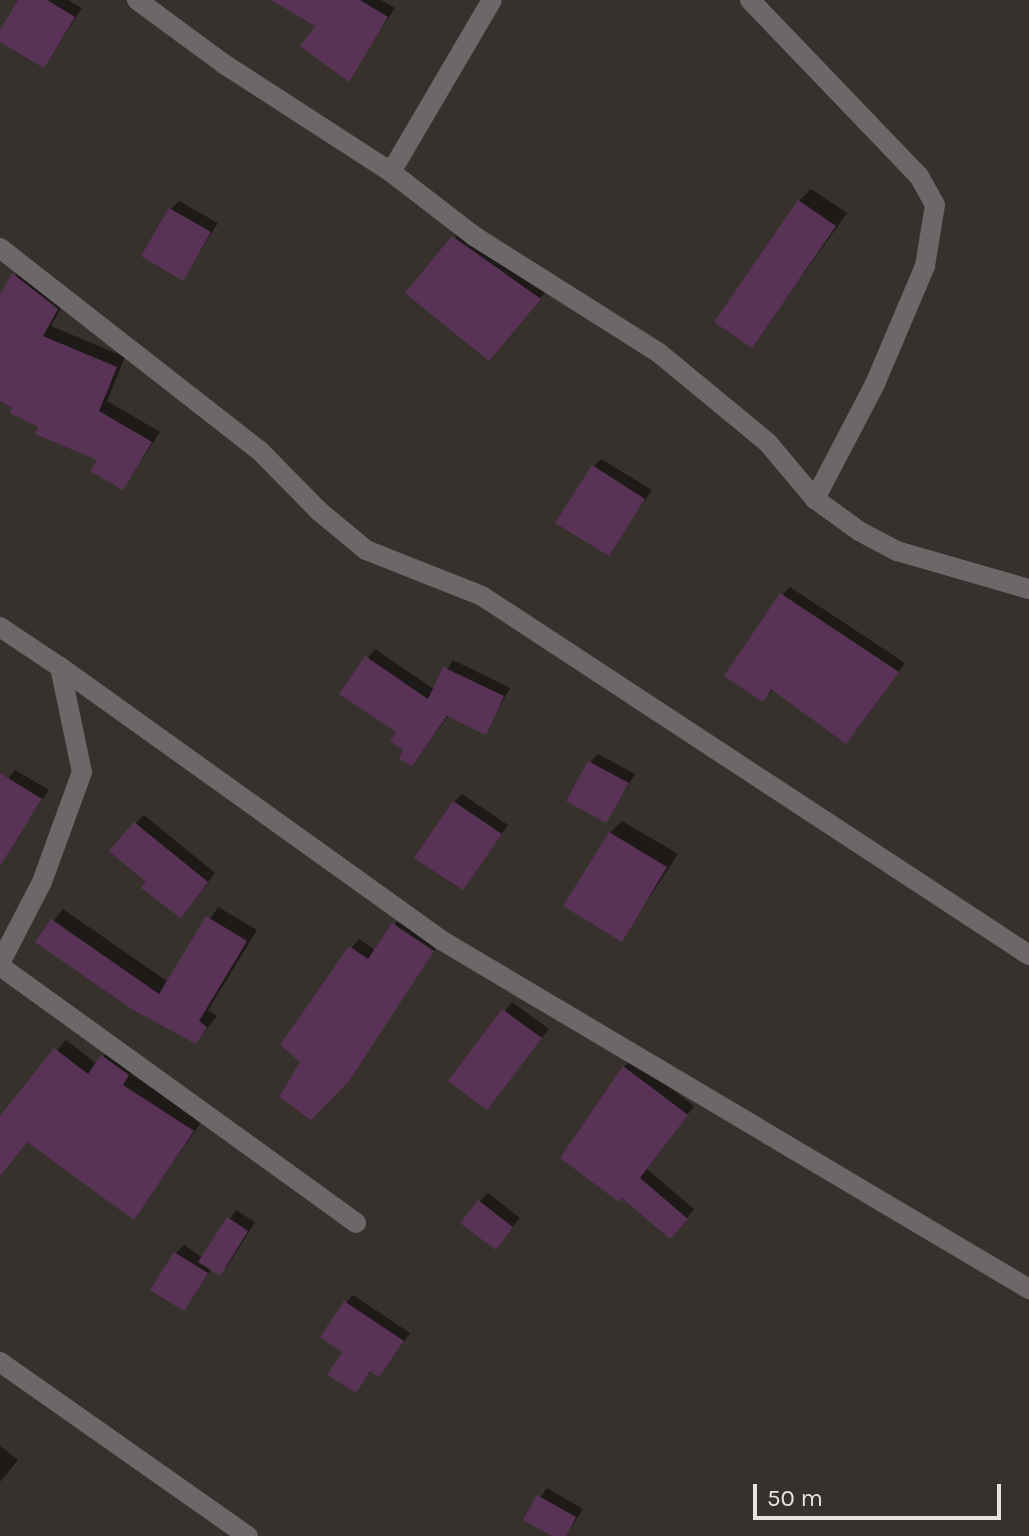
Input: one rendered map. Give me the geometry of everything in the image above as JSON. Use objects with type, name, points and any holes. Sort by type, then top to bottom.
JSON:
[{"type":"street","points":[[137,0],[224,64],[391,172],[474,236],[659,353],[768,443],[815,499],[897,551],[1029,589]]},
{"type":"street","points":[[391,172],[492,0]]},
{"type":"street","points":[[750,0],[919,176],[935,205],[925,266],[875,384],[815,499]]},
{"type":"street","points":[[0,248],[259,450],[319,511],[366,550],[482,596],[1029,955]]},
{"type":"street","points":[[0,627],[441,940],[1029,1289]]},
{"type":"street","points":[[60,667],[82,772],[42,882],[0,965],[356,1223]]},
{"type":"street","points":[[0,1349],[8,1367],[248,1536]]},
{"type":"building","points":[[18,0],[47,0],[75,17],[44,68],[0,42],[0,30]]},
{"type":"building","points":[[271,0],[360,0],[388,17],[349,82],[300,46],[315,26]]},
{"type":"building","points":[[798,200],[836,226],[752,348],[714,322]]},
{"type":"building","points":[[169,208],[211,232],[183,281],[141,256]]},
{"type":"building","points":[[452,236],[541,299],[489,361],[405,293]]},
{"type":"building","points":[[12,273],[58,309],[43,336],[117,367],[99,411],[152,442],[123,490],[90,471],[97,460],[35,434],[38,427],[10,413],[12,408],[0,401],[0,295]]},
{"type":"building","points":[[592,465],[645,499],[609,556],[555,523]]},
{"type":"building","points":[[780,593],[899,672],[846,744],[771,689],[763,702],[724,676]]},
{"type":"building","points":[[365,656],[428,699],[443,667],[504,696],[486,735],[447,716],[412,766],[399,759],[403,750],[390,741],[396,732],[339,694]]},
{"type":"building","points":[[588,761],[629,783],[606,823],[566,801]]},
{"type":"building","points":[[0,773],[42,799],[0,866]]},
{"type":"building","points":[[453,801],[502,834],[463,890],[414,858]]},
{"type":"building","points":[[134,822],[208,882],[181,918],[141,888],[146,882],[109,851]]},
{"type":"building","points":[[609,832],[667,867],[622,942],[563,906]]},
{"type":"building","points":[[206,916],[247,941],[199,1021],[207,1027],[196,1044],[133,1010],[35,942],[51,919],[159,994]]},
{"type":"building","points":[[392,923],[434,951],[349,1081],[311,1120],[279,1097],[300,1062],[280,1045],[349,946],[368,959]]},
{"type":"building","points":[[502,1009],[542,1038],[487,1110],[448,1081]]},
{"type":"building","points":[[54,1048],[88,1074],[101,1055],[129,1075],[123,1085],[194,1131],[134,1220],[27,1142],[0,1176],[0,1116]]},
{"type":"building","points":[[623,1066],[688,1115],[640,1178],[688,1219],[670,1239],[622,1198],[619,1202],[560,1158]]},
{"type":"building","points":[[478,1200],[513,1227],[496,1250],[460,1223]]},
{"type":"building","points":[[227,1217],[248,1231],[220,1276],[198,1262]]},
{"type":"building","points":[[174,1252],[208,1273],[184,1311],[150,1290]]},
{"type":"building","points":[[344,1301],[404,1341],[379,1377],[370,1371],[356,1393],[327,1375],[342,1352],[320,1337]]},
{"type":"building","points":[[537,1495],[576,1517],[566,1536],[552,1536],[523,1520]]}]
